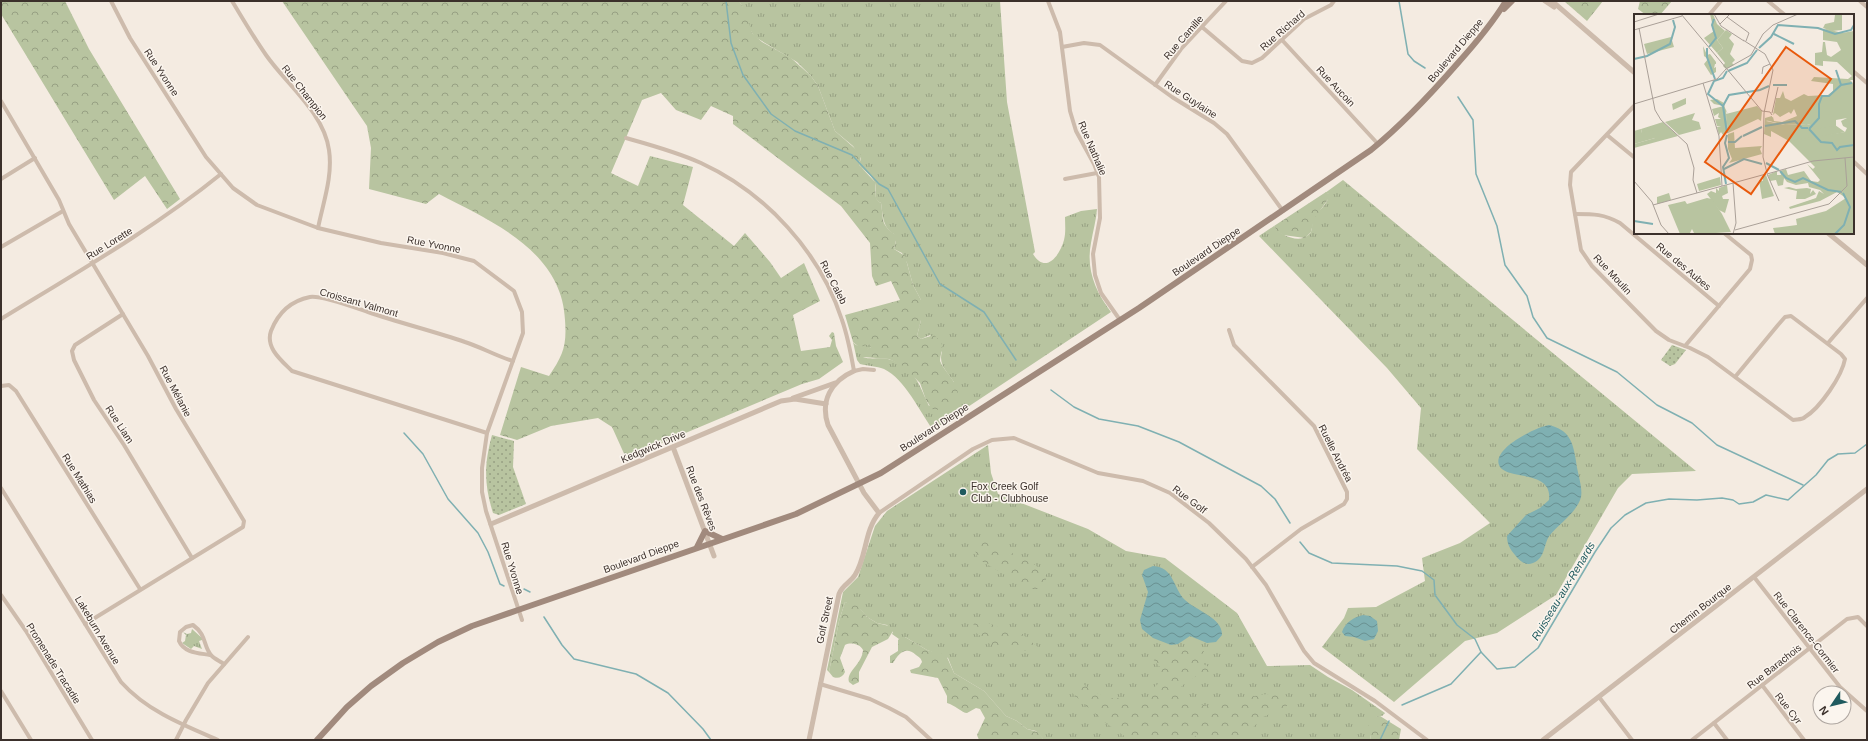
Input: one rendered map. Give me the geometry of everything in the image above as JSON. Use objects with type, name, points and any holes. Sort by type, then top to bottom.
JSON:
[{"type":"main road","points":[[1497,16],[1506,1]]},
{"type":"main road","points":[[1497,16],[1512,1]]},
{"type":"main road","name":"Boulevard Dieppe","points":[[317,740],[370,686],[403,663],[438,642],[472,626],[796,514],[860,485],[925,446],[1120,320],[1348,167],[1378,144],[1430,95],[1497,16]]},
{"type":"main road","points":[[697,547],[705,531],[722,539]]},
{"type":"street","name":"Rue Yvonne","points":[[111,1],[130,38],[188,130],[206,157],[233,188],[257,205],[318,228],[381,243],[443,253],[474,261],[491,272],[514,291],[522,312],[523,332],[487,433],[482,468],[482,492],[522,620]]},
{"type":"street","name":"Rue Champion","points":[[232,1],[266,56],[308,107],[322,127],[329,150],[330,172],[318,228]]},
{"type":"street","name":"Rue Nathalie","points":[[1048,1],[1059,28],[1070,111],[1076,131],[1097,173],[1100,197],[1100,218],[1093,254],[1095,275],[1101,293],[1120,320]]},
{"type":"street","name":"Rue Camille","points":[[1155,85],[1182,50],[1226,1]]},
{"type":"street","name":"Rue Richard","points":[[1202,27],[1242,61],[1248,63],[1257,62],[1304,19],[1331,5],[1334,1]]},
{"type":"street","points":[[1545,1],[1567,16]]},
{"type":"street","points":[[1552,1],[1567,16],[1634,72]]},
{"type":"street","points":[[1711,14],[1721,1]]},
{"type":"street","points":[[1768,1],[1783,14]]},
{"type":"street","points":[[1860,1],[1867,7]]},
{"type":"street","name":"Rue Aucoin","points":[[1282,40],[1378,144]]},
{"type":"street","name":"Rue Guylaine","points":[[1062,47],[1084,43],[1100,45],[1155,85],[1214,123],[1227,134],[1283,211]]},
{"type":"street","points":[[1854,72],[1867,83]]},
{"type":"street","name":"Rue Mélanie","points":[[1,101],[35,158],[69,224],[148,356],[176,409],[244,521],[243,527],[85,624]]},
{"type":"street","name":"Rue Moulin","points":[[1634,106],[1571,172],[1570,184],[1581,250],[1592,266],[1656,331],[1669,340],[1708,357],[1793,420],[1804,419],[1816,408],[1843,370],[1845,359],[1828,343],[1791,316],[1785,317],[1735,377]]},
{"type":"street","points":[[1607,135],[1634,157]]},
{"type":"street","name":"Rue Caleb","points":[[626,138],[677,154],[711,168],[743,188],[779,219],[806,250],[833,298],[845,328],[854,371]]},
{"type":"street","points":[[1,179],[35,158]]},
{"type":"street","points":[[1854,162],[1867,174]]},
{"type":"street","points":[[1065,179],[1097,173]]},
{"type":"street","name":"Rue Lorette","points":[[1,319],[92,263],[192,197],[221,174]]},
{"type":"street","points":[[1,247],[63,211]]},
{"type":"street","name":"Rue des Aubes","points":[[1575,214],[1600,214],[1608,216],[1620,223],[1719,306]]},
{"type":"street","points":[[1685,346],[1750,269],[1752,260],[1751,255],[1725,234]]},
{"type":"street","points":[[1829,234],[1867,265]]},
{"type":"street","name":"Croissant Valmont","points":[[487,433],[292,371],[274,355],[269,336],[276,318],[290,304],[311,296],[432,330],[475,345],[513,361]]},
{"type":"street","points":[[1828,343],[1867,298]]},
{"type":"street","name":"Rue Liam","points":[[123,314],[75,345],[72,351],[74,360],[94,400],[124,445],[192,558]]},
{"type":"street","name":"Ruelle Andréa","points":[[1229,330],[1234,345],[1314,426],[1347,492],[1347,499],[1344,504],[1301,529],[1252,567]]},
{"type":"street","points":[[874,370],[863,369],[854,371],[836,382],[830,392],[825,413],[828,425],[860,485],[879,513]]},
{"type":"street","name":"Kedgwick Drive","points":[[491,524],[673,447],[790,399],[836,382]]},
{"type":"street","name":"Rue Mathias","points":[[1,386],[9,385],[16,391],[140,589]]},
{"type":"street","points":[[790,399],[826,404]]},
{"type":"street","name":"Rue Golf","points":[[879,513],[978,446],[996,439],[1014,438],[1098,473],[1144,481],[1166,490],[1218,531],[1252,567],[1266,585],[1304,651],[1314,663],[1375,701],[1427,740]]},
{"type":"street","name":"Rue des Rêves","points":[[673,447],[714,556]]},
{"type":"street","name":"Lakeburn Avenue","points":[[1,488],[114,672],[130,692],[157,712],[218,740]]},
{"type":"street","name":"Chemin Bourque","points":[[1543,740],[1867,489]]},
{"type":"street","name":"Golf Street","points":[[809,740],[839,594],[842,588],[855,575],[870,529],[879,513]]},
{"type":"street","name":"Rue Clarence-Cormier","points":[[1754,577],[1844,692],[1867,711]]},
{"type":"street","name":"Promenade Tracadie","points":[[1,595],[26,631],[92,740]]},
{"type":"street","name":"Rue Barachois","points":[[1692,740],[1849,618],[1860,618],[1867,626]]},
{"type":"street","points":[[210,655],[203,636],[197,628],[193,625],[180,632],[179,642],[184,648],[190,651],[210,655],[224,664]]},
{"type":"street","points":[[176,740],[208,683],[248,637]]},
{"type":"street","points":[[820,684],[870,699],[906,717],[932,740]]},
{"type":"street","name":"Rue Cyr","points":[[1762,685],[1804,740]]},
{"type":"street","points":[[1,691],[31,740]]},
{"type":"street","points":[[1599,697],[1632,740]]},
{"type":"street","points":[[1714,723],[1727,740]]},
{"type":"green space","points":[[1,1],[65,1],[89,49],[180,199],[167,209],[145,176],[114,200],[1,14]]},
{"type":"green space","points":[[282,1],[739,1],[745,10],[752,33],[762,42],[791,58],[811,76],[818,86],[835,131],[859,152],[861,156],[859,165],[875,182],[876,196],[878,201],[881,203],[885,225],[897,236],[894,249],[905,256],[913,285],[921,300],[921,320],[917,336],[921,339],[934,335],[941,342],[942,347],[940,361],[955,383],[958,394],[956,400],[944,409],[932,409],[926,400],[920,383],[903,366],[889,359],[863,357],[861,353],[871,347],[871,344],[859,347],[853,342],[845,315],[900,300],[891,281],[876,286],[872,276],[870,243],[841,206],[733,124],[733,116],[711,106],[701,120],[676,110],[661,93],[642,100],[611,173],[638,186],[650,156],[693,167],[683,205],[734,246],[745,233],[770,262],[781,278],[804,263],[820,301],[793,315],[801,351],[830,347],[832,340],[829,336],[832,332],[834,333],[836,346],[843,362],[819,379],[802,384],[626,458],[612,427],[598,418],[551,426],[517,440],[500,435],[521,367],[549,376],[561,356],[565,344],[565,320],[561,296],[551,275],[538,257],[520,241],[480,215],[439,194],[426,204],[369,189],[371,148],[367,126]]},
{"type":"green space","points":[[739,1],[1000,1],[1007,102],[1035,252],[1033,254],[1043,263],[1047,263],[1052,260],[1056,257],[1064,240],[1065,217],[1081,211],[1097,209],[1090,253],[1091,271],[1096,288],[1111,312],[933,430],[912,396],[899,380],[884,369],[860,364],[857,360],[853,342],[859,346],[871,344],[871,347],[866,351],[863,357],[888,359],[904,366],[915,377],[929,406],[954,382],[942,364],[942,352],[930,335],[921,339],[917,336],[921,320],[921,300],[913,285],[907,263],[902,253],[894,249],[896,241],[894,234],[887,228],[881,203],[875,197],[876,186],[874,180],[859,165],[861,158],[853,146],[835,131],[818,86],[811,76],[797,62],[755,37],[750,29],[744,10]]},
{"type":"green space","points":[[1564,1],[1603,1],[1587,21]]},
{"type":"green space","points":[[1640,1],[1672,1],[1661,14],[1645,14],[1638,9]]},
{"type":"green space","points":[[1343,180],[1696,471],[1632,474],[1618,488],[1556,595],[1497,633],[1465,641],[1394,702],[1322,647],[1344,618],[1348,608],[1376,607],[1425,581],[1422,558],[1460,543],[1490,523],[1417,449],[1421,408],[1387,368],[1259,236],[1274,226],[1284,235],[1289,237],[1299,239],[1307,236],[1311,231],[1313,219],[1326,204],[1328,193],[1325,193]]},
{"type":"green space","points":[[1326,192],[1329,194],[1329,198],[1314,219],[1311,232],[1305,238],[1283,235],[1277,231],[1274,226]]},
{"type":"green space","points":[[1672,345],[1686,350],[1675,364],[1670,366],[1661,360]]},
{"type":"green space","points":[[492,435],[514,441],[513,467],[526,504],[499,515],[493,513],[488,493],[486,474],[486,465]]},
{"type":"green space","points":[[988,445],[991,473],[998,494],[1088,529],[1126,551],[1165,558],[1237,613],[1267,666],[1310,665],[1352,690],[1385,713],[1382,716],[1376,717],[1370,734],[1371,740],[1044,740],[1036,731],[1027,729],[1017,721],[1006,716],[984,691],[954,673],[948,658],[927,650],[905,637],[899,639],[892,634],[893,632],[887,625],[877,623],[867,617],[860,609],[845,602],[839,621],[829,672],[827,670],[843,592],[858,577],[875,526],[887,511]]},
{"type":"green space","points":[[985,539],[1035,565],[1046,574],[1046,582],[1040,589],[1029,589],[978,559],[973,544],[979,540]]},
{"type":"green space","points":[[845,602],[858,606],[867,617],[877,623],[889,626],[893,631],[888,639],[872,647],[859,672],[859,682],[853,685],[849,682],[850,674],[860,660],[863,650],[858,645],[845,645],[840,658],[845,672],[842,676],[835,678],[829,672],[839,621]]},
{"type":"green space","points":[[979,619],[1000,628],[1016,629],[1039,648],[1037,651],[1007,650],[990,644],[973,630],[974,621]]},
{"type":"green space","points":[[192,629],[202,638],[202,640],[199,641],[202,649],[194,646],[191,649],[182,643],[185,641],[186,635],[183,632],[187,634],[191,633]]},
{"type":"green space","points":[[901,637],[905,637],[927,650],[946,655],[954,673],[984,691],[1006,716],[1017,721],[1027,729],[1038,732],[1044,740],[979,740],[977,735],[985,718],[980,709],[976,708],[967,713],[963,712],[947,703],[947,696],[938,678],[911,673],[910,670],[919,667],[922,662],[920,658],[912,652],[903,652],[893,663],[890,663],[890,656],[898,651],[898,640]]},
{"type":"green space","points":[[1188,646],[1196,646],[1204,651],[1200,658],[1201,663],[1211,668],[1212,671],[1194,677],[1182,685],[1179,689],[1179,697],[1182,701],[1215,706],[1269,694],[1288,697],[1289,702],[1286,707],[1263,717],[1241,740],[1208,740],[1199,734],[1189,740],[1130,740],[1103,721],[1070,691],[1073,685],[1079,681],[1094,692],[1112,698],[1128,698],[1135,701],[1149,698],[1150,691],[1159,683],[1160,667],[1151,657],[1149,650],[1154,647],[1173,650]]},
{"type":"green space","points":[[1380,716],[1401,729],[1399,740],[1371,740],[1368,725],[1369,722],[1374,717]]},
{"type":"water","points":[[1549,425],[1566,433],[1569,437],[1575,454],[1581,484],[1581,497],[1572,512],[1550,535],[1540,558],[1533,563],[1528,564],[1521,561],[1513,553],[1508,544],[1507,536],[1526,515],[1540,508],[1549,500],[1548,491],[1544,484],[1538,480],[1505,471],[1500,467],[1498,460],[1507,447],[1516,440],[1534,430]]},
{"type":"water","points":[[1153,566],[1160,567],[1165,570],[1185,600],[1208,615],[1218,624],[1222,635],[1216,642],[1207,643],[1190,636],[1178,644],[1171,645],[1153,638],[1142,629],[1140,620],[1148,592],[1142,575],[1144,570]]},
{"type":"water","points":[[1363,615],[1370,616],[1377,621],[1378,631],[1374,639],[1365,641],[1354,637],[1345,636],[1342,632],[1345,625]]},
{"type":"waterway","name":"Ruisseau-aux-Renards","points":[[726,1],[731,43],[743,75],[771,114],[795,131],[852,155],[879,184],[888,189],[940,284],[984,312],[1016,360]]},
{"type":"waterway","points":[[1399,1],[1408,54],[1414,61],[1425,68]]},
{"type":"waterway","points":[[1458,97],[1473,120],[1476,174],[1497,226],[1505,265],[1527,296],[1533,317],[1547,338],[1617,372],[1657,405],[1692,423],[1717,445],[1803,485]]},
{"type":"waterway","name":"Ruisseau-aux-Renards","points":[[1051,390],[1074,407],[1099,419],[1138,426],[1179,442],[1261,486],[1275,499],[1290,523]]},
{"type":"waterway","points":[[404,433],[423,454],[448,499],[478,533],[488,552],[500,584],[504,586]]},
{"type":"waterway","name":"Ruisseau-aux-Renards","points":[[1300,542],[1309,553],[1332,563],[1397,566],[1422,571],[1434,580],[1435,595],[1457,625],[1475,639],[1481,652],[1497,669],[1515,667],[1538,648],[1595,552],[1611,528],[1625,515],[1646,503],[1669,499],[1697,500],[1722,498],[1733,500],[1739,504],[1753,502],[1766,495],[1788,500],[1816,475],[1828,460],[1838,454],[1855,453],[1867,444]]},
{"type":"waterway","points":[[524,589],[530,592]]},
{"type":"waterway","points":[[544,617],[562,645],[574,659],[636,674],[668,693],[703,729],[711,740]]},
{"type":"waterway","points":[[1402,705],[1451,684],[1481,652]]},
{"type":"waterway","points":[[1380,740],[1389,721]]},
{"type":"place","name":"Fox Creek Golf Club - Clubhouse","points":[[963,492]]}]
